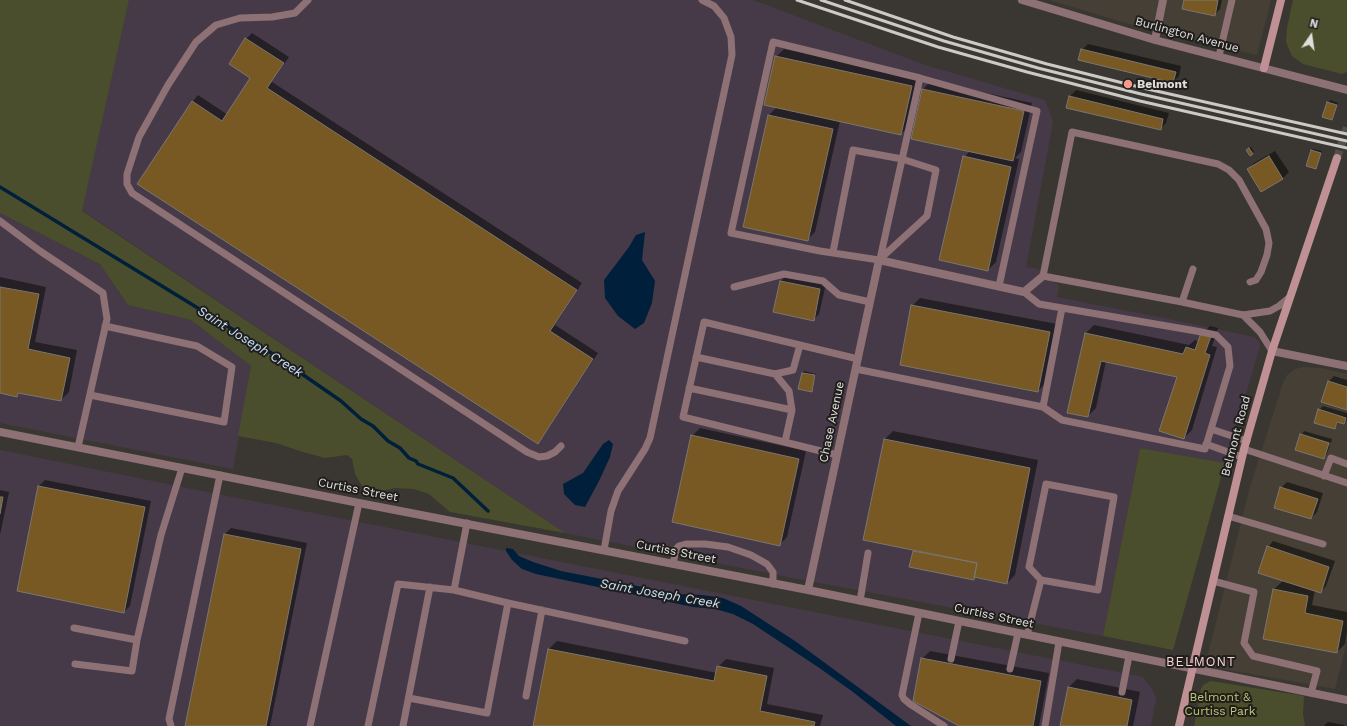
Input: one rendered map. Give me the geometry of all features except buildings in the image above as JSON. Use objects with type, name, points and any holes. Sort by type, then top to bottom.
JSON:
[{"type":"main road","points":[[1264,68],[1281,0]]},
{"type":"main road","name":"Belmont Road","points":[[1180,726],[1228,516],[1272,351],[1337,158]]},
{"type":"street","name":"Burlington Avenue","points":[[1022,0],[1155,40],[1347,90]]},
{"type":"street","points":[[1155,40],[1163,0]]},
{"type":"street","points":[[880,260],[1024,292],[1043,276]]},
{"type":"street","name":"Chase Avenue","points":[[808,590],[880,260]]},
{"type":"street","points":[[1272,351],[1347,366]]},
{"type":"street","name":"Curtiss Street","points":[[0,432],[808,590],[1347,700]]},
{"type":"lane","points":[[308,0],[295,12],[272,17],[240,18],[216,25],[196,42],[168,85],[139,137],[127,174],[127,184],[132,193],[527,452],[539,457],[547,456],[555,452],[561,446]]},
{"type":"lane","points":[[604,550],[611,511],[618,491],[645,449],[650,438],[732,55],[731,36],[724,18],[714,6],[702,0]]},
{"type":"lane","points":[[1219,56],[1232,0]]},
{"type":"lane","points":[[880,260],[731,233],[773,42],[920,78],[1037,111],[999,286]]},
{"type":"lane","points":[[880,260],[920,78]]},
{"type":"lane","points":[[1250,282],[1256,280],[1261,272],[1267,255],[1269,243],[1266,229],[1239,180],[1229,170],[1218,164],[1072,132],[1043,276],[1243,315],[1270,311],[1290,297]]},
{"type":"lane","points":[[833,252],[853,150],[902,160],[936,170],[926,216],[880,260]]},
{"type":"lane","points":[[0,221],[40,251],[103,292],[107,319],[78,447]]},
{"type":"lane","points":[[1182,302],[1193,269]]},
{"type":"lane","points":[[734,287],[784,274],[823,282],[839,295],[870,302]]},
{"type":"lane","points":[[856,369],[1043,407],[1062,420],[1205,449],[1230,366],[1228,347],[1216,335],[1039,304],[1024,292]]},
{"type":"lane","points":[[1043,407],[1062,308]]},
{"type":"lane","points":[[1243,315],[1260,332],[1272,351]]},
{"type":"lane","points":[[837,455],[683,417],[689,388],[704,322],[858,359]]},
{"type":"lane","points":[[90,395],[224,422],[232,367],[197,346],[105,326]]},
{"type":"lane","points":[[696,357],[775,374],[793,370],[800,345]]},
{"type":"lane","points":[[775,374],[789,391],[792,410],[785,442]]},
{"type":"lane","points":[[689,388],[792,410]]},
{"type":"lane","points":[[1211,429],[1245,449]]},
{"type":"lane","points":[[1206,444],[1245,449],[1347,483]]},
{"type":"lane","points":[[1324,476],[1331,458],[1347,464]]},
{"type":"lane","points":[[76,664],[132,671],[137,640],[161,535],[182,468]]},
{"type":"lane","points":[[171,726],[169,720],[220,475]]},
{"type":"lane","points":[[1046,484],[1114,497],[1098,590],[1041,580],[1029,566],[1046,484]]},
{"type":"lane","points":[[310,726],[359,503]]},
{"type":"lane","points":[[1228,516],[1323,544]]},
{"type":"lane","points":[[454,590],[467,523]]},
{"type":"lane","points":[[673,564],[676,549],[679,546],[686,544],[704,544],[728,547],[751,555],[767,564],[773,572],[773,584]]},
{"type":"lane","points":[[860,601],[868,553]]},
{"type":"lane","points":[[1010,669],[1041,580]]},
{"type":"lane","points":[[1213,581],[1254,592],[1244,643],[1253,656],[1317,671],[1311,693]]},
{"type":"lane","points":[[368,726],[398,584],[454,590],[686,641]]},
{"type":"lane","points":[[403,726],[430,587]]},
{"type":"lane","points":[[408,698],[487,713],[508,603]]},
{"type":"lane","points":[[526,696],[542,610]]},
{"type":"lane","points":[[919,613],[902,695],[910,704],[944,726]]},
{"type":"lane","points":[[950,658],[959,621]]},
{"type":"lane","points":[[74,628],[137,640]]},
{"type":"lane","points":[[1045,726],[1059,642]]},
{"type":"lane","points":[[1122,692],[1129,656]]},
{"type":"shaded area","points":[[129,0],[753,0],[925,65],[1045,100],[1053,122],[1026,267],[1038,269],[1059,286],[1057,297],[1254,337],[1258,340],[1260,344],[1259,350],[1225,463],[1140,448],[1103,636],[793,578],[565,533],[82,210]]},
{"type":"shaded area","points":[[1049,0],[1271,0],[1257,55],[1139,27]]},
{"type":"shaded area","points":[[0,213],[100,264],[128,305],[191,320],[251,366],[233,469],[0,423]]},
{"type":"shaded area","points":[[1304,367],[1321,368],[1347,374],[1347,641],[1335,689],[1223,669],[1216,667],[1211,663],[1208,654],[1250,487],[1283,383],[1287,375],[1295,369]]},
{"type":"shaded area","points":[[0,450],[1143,677],[1153,690],[1156,699],[1151,726],[0,726]]},
{"type":"green space","points":[[0,0],[129,0],[82,211],[565,533],[450,512],[429,494],[414,489],[395,488],[382,491],[370,490],[362,486],[355,474],[352,459],[347,455],[325,458],[276,443],[238,436],[251,366],[191,320],[128,305],[100,264],[0,213]]},
{"type":"green space","points":[[1293,0],[1347,0],[1347,72],[1342,74],[1303,64],[1292,56],[1286,42],[1287,28]]},
{"type":"green space","points":[[1140,448],[1225,463],[1173,650],[1103,636]]},
{"type":"green space","name":"Belmont & Curtiss Park","points":[[1211,681],[1304,696],[1303,714],[1305,726],[1194,726],[1201,689],[1203,685]]},
{"type":"water","points":[[645,232],[642,260],[655,281],[652,303],[644,323],[635,329],[618,316],[605,298],[604,280],[629,247],[636,235]]},
{"type":"water","points":[[609,440],[613,444],[610,457],[599,481],[585,507],[575,505],[564,494],[563,484],[583,473],[603,444]]},
{"type":"water","points":[[506,548],[513,549],[519,556],[533,562],[561,571],[678,594],[723,598],[741,606],[795,641],[911,726],[896,726],[818,667],[753,624],[733,614],[715,609],[693,607],[536,574],[522,569],[512,560],[506,551]]},
{"type":"waterway","name":"Saint Joseph Creek","points":[[0,187],[273,354],[341,401],[361,419],[373,426],[388,441],[400,448],[409,458],[416,461],[418,464],[453,478],[488,511]]},
{"type":"tunnel","points":[[1337,158],[1347,127]]},
{"type":"railway","points":[[797,0],[938,47],[1027,72],[1140,101],[1347,148]]},
{"type":"railway","points":[[821,0],[944,41],[1038,68],[1141,94],[1347,141]]},
{"type":"railway","points":[[845,0],[953,37],[1047,64],[1143,88],[1347,134]]},
{"type":"place","name":"Belmont","points":[[1128,84]]},
{"type":"district","name":"BELMONT","points":[[1201,662]]}]
